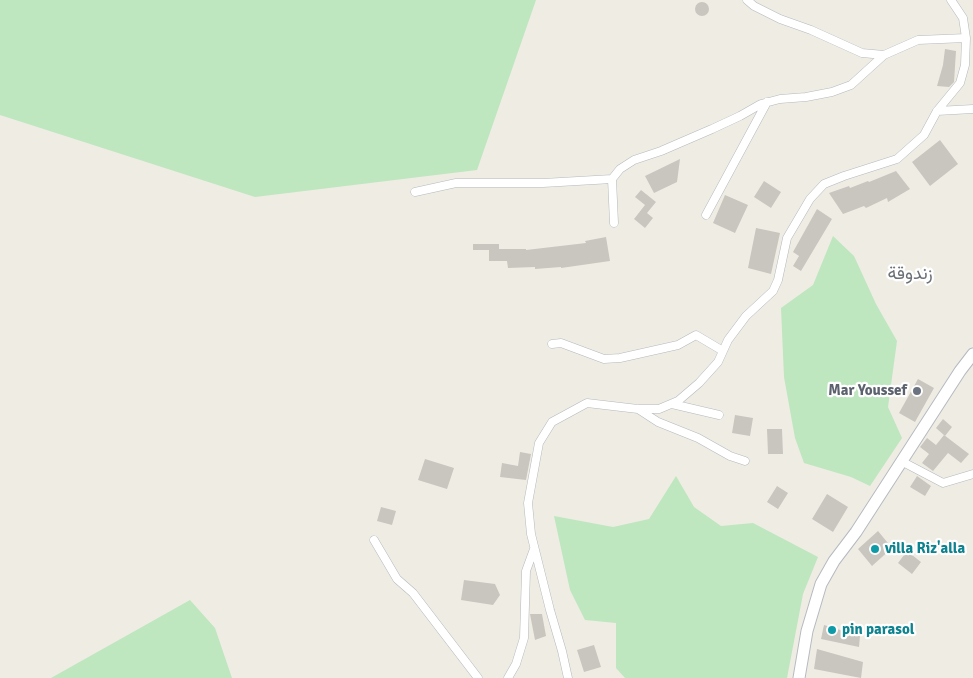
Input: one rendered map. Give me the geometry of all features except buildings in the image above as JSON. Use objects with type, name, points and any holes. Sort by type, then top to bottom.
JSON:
[{"type":"street","points":[[747,0],[754,6],[780,18],[862,53],[884,55]]},
{"type":"street","points":[[568,678],[534,549],[528,503],[539,443],[552,422],[587,403],[638,409],[659,409],[678,401],[699,383],[718,362],[728,340],[746,316],[773,291],[778,280],[787,238],[810,199],[824,184],[897,159],[924,135],[937,111],[960,83],[965,65],[966,38],[963,18],[951,0]]},
{"type":"street","points":[[614,222],[612,179],[620,169],[634,160],[661,152],[767,102],[832,92],[851,85],[884,55],[918,40],[966,38]]},
{"type":"street","points":[[706,215],[767,102]]},
{"type":"street","points":[[937,111],[973,109]]},
{"type":"street","points":[[415,192],[456,183],[543,183],[612,179]]},
{"type":"street","points":[[552,344],[561,343],[604,359],[620,358],[678,345],[696,335],[723,351]]},
{"type":"street","points":[[799,678],[807,631],[821,584],[834,561],[856,532],[960,371],[973,354]]},
{"type":"street","points":[[672,404],[719,415]]},
{"type":"street","points":[[638,409],[658,422],[698,438],[730,456],[745,461]]},
{"type":"street","points":[[901,461],[943,482],[973,474]]},
{"type":"street","points":[[374,540],[397,579],[413,593],[478,678]]},
{"type":"street","points":[[508,678],[516,664],[524,638],[526,572],[534,549]]},
{"type":"green space","points":[[0,0],[536,0],[477,170],[255,197],[0,115]]},
{"type":"green space","points":[[833,236],[854,256],[876,304],[897,341],[888,407],[902,438],[870,486],[851,477],[804,463],[795,438],[784,377],[781,308],[813,285]]},
{"type":"green space","points":[[676,476],[694,507],[721,526],[753,523],[818,557],[803,594],[787,678],[625,678],[616,668],[616,623],[585,620],[570,590],[554,516],[613,527],[649,519]]},
{"type":"green space","points":[[190,600],[215,628],[232,678],[51,678]]},
{"type":"place","name":"Mar Youssef","points":[[917,391]]},
{"type":"place","name":"villa Riz'alla","points":[[875,549]]},
{"type":"place","name":"pin parasol","points":[[832,630]]},
{"type":"district","name":"زندوقة","points":[[910,274]]}]
